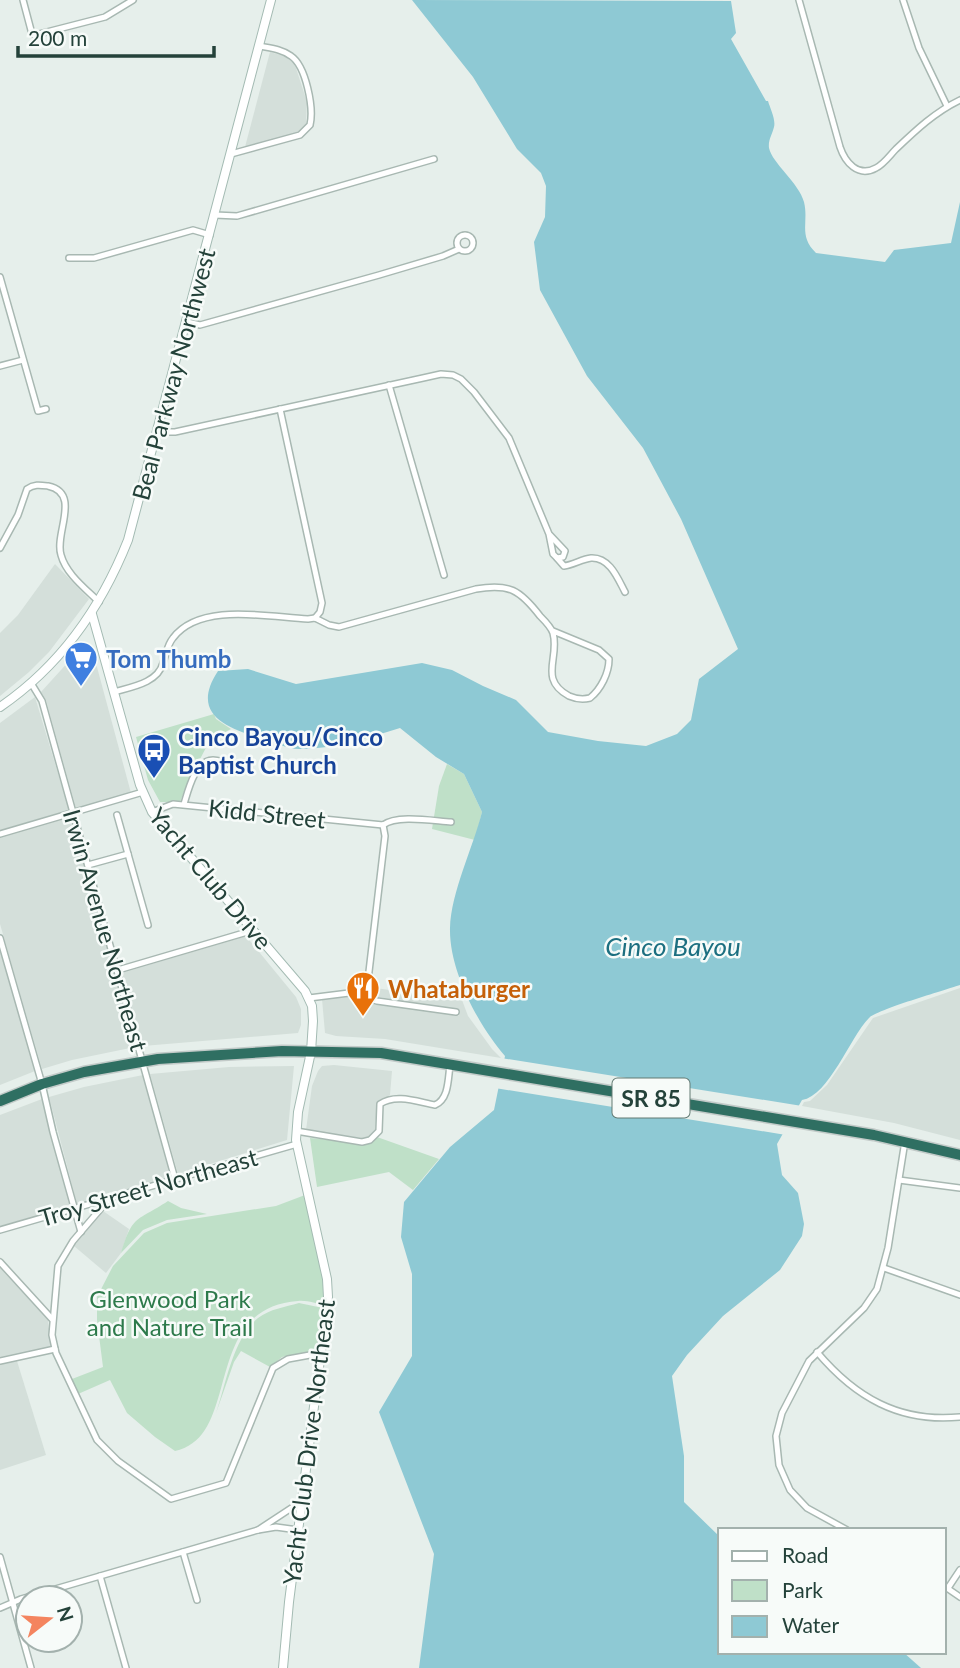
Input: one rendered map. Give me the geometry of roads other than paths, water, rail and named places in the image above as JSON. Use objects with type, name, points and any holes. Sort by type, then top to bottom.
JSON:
[{"type":"highway","name":"SR 85","points":[[0,1101],[42,1084],[143,1060],[232,1053],[381,1053],[905,1141],[960,1155]]},
{"type":"main road","name":"Beal Parkway Northwest","points":[[0,707],[31,683],[61,654],[92,614],[128,541],[271,0]]},
{"type":"main road","name":"Yacht Club Drive","points":[[92,614],[143,792],[152,812],[305,990],[309,998]]},
{"type":"main road","points":[[309,998],[313,1006],[311,1052]]},
{"type":"main road","name":"Yacht Club Drive Northeast","points":[[283,1668],[327,1303],[327,1279],[296,1131],[311,1052]]},
{"type":"street","points":[[23,0],[33,34],[39,35],[104,17],[133,0]]},
{"type":"street","points":[[799,0],[840,147],[844,158],[852,166],[864,170],[877,168],[923,124],[960,100]]},
{"type":"street","points":[[904,0],[919,48],[947,106]]},
{"type":"street","points":[[231,154],[300,135],[307,130],[312,119],[311,101],[296,60],[286,52],[259,46]]},
{"type":"street","points":[[215,215],[237,216],[434,159]]},
{"type":"street","points":[[69,258],[94,258],[194,230],[210,235]]},
{"type":"street","points":[[187,322],[200,325],[443,256],[459,248]]},
{"type":"street","points":[[0,277],[38,411],[46,409]]},
{"type":"street","points":[[0,366],[23,360]]},
{"type":"street","points":[[158,432],[175,432],[441,374],[453,375],[466,382],[513,445],[549,534],[553,554],[564,566],[588,559],[599,559],[609,566],[625,592]]},
{"type":"street","points":[[388,385],[444,575]]},
{"type":"street","points":[[280,409],[323,603],[315,618]]},
{"type":"street","points":[[0,548],[18,515],[27,489],[36,485],[54,488],[63,495],[66,508],[59,544],[60,554],[81,585],[99,602]]},
{"type":"street","points":[[549,534],[565,551],[563,557],[557,558]]},
{"type":"street","points":[[114,692],[156,676],[161,670],[168,645],[173,638],[183,628],[201,618],[217,615],[315,618],[339,627],[495,586],[506,587],[519,593],[553,631],[599,650],[609,659],[610,664],[602,683],[590,698],[573,698],[553,681],[553,631]]},
{"type":"street","name":"Irwin Avenue Northeast","points":[[31,683],[42,701],[175,1179]]},
{"type":"street","points":[[184,804],[192,779],[208,760],[217,760],[240,768]]},
{"type":"street","points":[[0,834],[143,792]]},
{"type":"street","name":"Kidd Street","points":[[152,812],[173,804],[184,804],[383,825],[394,819],[452,822]]},
{"type":"street","points":[[117,815],[148,925]]},
{"type":"street","points":[[309,998],[349,993],[364,987],[368,980],[385,836],[383,825]]},
{"type":"street","points":[[88,865],[128,854]]},
{"type":"street","points":[[118,970],[254,930]]},
{"type":"street","points":[[0,937],[81,1232]]},
{"type":"street","points":[[349,993],[377,1001],[456,1012]]},
{"type":"street","points":[[296,1131],[362,1142],[370,1140],[379,1131],[380,1104],[388,1099],[435,1105],[441,1103],[445,1097],[450,1065]]},
{"type":"street","points":[[843,1528],[817,1515],[798,1500],[785,1481],[776,1455],[776,1436],[782,1413],[803,1370],[817,1352],[871,1298],[884,1268],[905,1141]]},
{"type":"street","name":"Troy Street Northeast","points":[[0,1230],[297,1144]]},
{"type":"street","points":[[899,1180],[960,1188]]},
{"type":"street","points":[[109,1199],[81,1232],[58,1266],[52,1319],[55,1349],[96,1440],[118,1461],[171,1499],[226,1483],[273,1368],[288,1359],[321,1353]]},
{"type":"street","points":[[0,1262],[52,1319]]},
{"type":"street","points":[[884,1268],[960,1295]]},
{"type":"street","points":[[0,1361],[55,1349]]},
{"type":"street","points":[[817,1352],[851,1387],[888,1408],[929,1418],[960,1417]]},
{"type":"street","points":[[258,1530],[302,1501]]},
{"type":"street","points":[[0,1608],[19,1599],[258,1530],[276,1527],[298,1530]]},
{"type":"street","points":[[183,1552],[197,1600]]},
{"type":"street","points":[[0,1557],[31,1668]]},
{"type":"street","points":[[960,1570],[946,1587],[960,1597]]},
{"type":"street","points":[[100,1576],[126,1668]]},
{"type":"water","name":"Cinco Bayou","points":[[412,0],[731,1],[736,33],[731,39],[768,101],[774,118],[769,148],[801,195],[805,209],[807,241],[816,253],[885,262],[894,250],[951,243],[960,202],[960,985],[874,1014],[862,1027],[821,1088],[802,1100],[777,1144],[782,1175],[798,1193],[804,1224],[802,1236],[780,1270],[723,1316],[687,1355],[672,1376],[684,1456],[684,1502],[718,1535],[718,1654],[905,1654],[921,1668],[419,1668],[434,1554],[379,1412],[412,1356],[412,1274],[401,1237],[404,1202],[450,1147],[494,1110],[505,1056],[475,1013],[460,979],[451,944],[454,900],[482,812],[464,774],[436,757],[400,728],[337,745],[312,749],[290,748],[237,730],[216,717],[210,709],[208,699],[210,686],[218,671],[248,669],[296,684],[422,663],[452,670],[516,700],[548,732],[646,746],[677,734],[691,720],[699,679],[738,649],[681,519],[643,448],[587,376],[540,290],[534,242],[545,217],[546,186],[541,173],[517,149],[473,77]]},
{"type":"place","name":"Tom Thumb","points":[[81,688]]},
{"type":"place","name":"Cinco Bayou/Cinco Baptist Church","points":[[154,780]]},
{"type":"place","name":"Whataburger","points":[[363,1018]]},
{"type":"park label","name":"Glenwood Park and Nature Trail","points":[[170,1312]]}]
